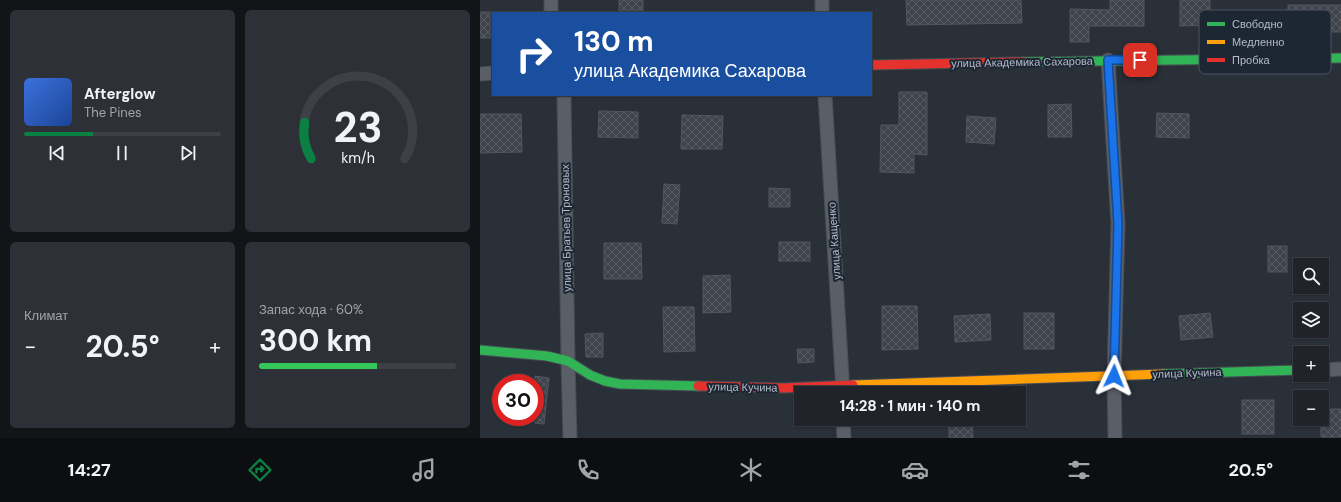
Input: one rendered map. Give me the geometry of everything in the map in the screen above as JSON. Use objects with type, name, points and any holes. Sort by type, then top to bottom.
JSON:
[{"type":"street","points":[[551,0],[551,12]]},
{"type":"street","points":[[822,0],[822,12]]},
{"type":"street","name":"улица Академика Сахарова","points":[[1331,58],[1341,58]]},
{"type":"street","name":"улица Академика Сахарова","points":[[872,65],[1199,59]]},
{"type":"street","points":[[1108,60],[1118,224],[1114,376],[1115,438]]},
{"type":"street","points":[[480,74],[492,73]]},
{"type":"street","name":"улица Братьев Троновых","points":[[564,96],[570,438]]},
{"type":"street","name":"улица Кащенко","points":[[825,96],[843,386]]},
{"type":"street","name":"улица Кучина","points":[[480,350],[547,356],[568,361],[590,375],[605,381],[620,384],[794,388]]},
{"type":"street","points":[[1329,370],[1341,369]]},
{"type":"street","name":"улица Кучина","points":[[920,386],[1114,376],[1293,370]]},
{"type":"street","points":[[844,426],[844,438]]},
{"type":"building","points":[[619,0],[643,0],[643,12],[619,12]]},
{"type":"building","points":[[906,0],[1021,0],[1022,23],[907,25]]},
{"type":"building","points":[[1110,0],[1144,0],[1144,26],[1089,26],[1089,42],[1070,42],[1070,9],[1110,10]]},
{"type":"building","points":[[1180,0],[1210,0],[1210,10],[1199,10],[1199,25],[1180,26]]},
{"type":"building","points":[[1288,5],[1341,5],[1341,32],[1331,32],[1331,10],[1288,10]]},
{"type":"building","points":[[480,12],[492,12],[492,38],[480,38]]},
{"type":"building","points":[[899,92],[927,92],[927,155],[914,154],[914,173],[880,172],[881,125],[899,125]]},
{"type":"building","points":[[1071,104],[1072,137],[1048,137],[1048,105]]},
{"type":"building","points":[[599,111],[638,112],[638,138],[598,137]]},
{"type":"building","points":[[1157,113],[1189,114],[1189,138],[1156,137]]},
{"type":"building","points":[[480,114],[521,114],[522,152],[480,153]]},
{"type":"building","points":[[682,115],[723,116],[722,149],[681,149]]},
{"type":"building","points":[[967,116],[996,118],[994,144],[966,142]]},
{"type":"building","points":[[664,184],[680,185],[677,224],[662,223]]},
{"type":"building","points":[[769,188],[790,189],[790,207],[769,207]]},
{"type":"building","points":[[779,242],[810,242],[810,261],[779,261]]},
{"type":"building","points":[[604,243],[641,243],[642,279],[604,279]]},
{"type":"building","points":[[1268,246],[1287,246],[1287,272],[1268,272]]},
{"type":"building","points":[[730,275],[731,312],[703,313],[703,276]]},
{"type":"building","points":[[882,306],[917,306],[918,349],[882,350]]},
{"type":"building","points":[[663,307],[694,307],[695,351],[664,352]]},
{"type":"building","points":[[1024,313],[1054,313],[1054,349],[1024,349]]},
{"type":"building","points":[[1210,313],[1213,337],[1181,340],[1179,316]]},
{"type":"building","points":[[990,314],[991,340],[955,342],[954,316]]},
{"type":"building","points":[[603,333],[603,357],[586,357],[585,334]]},
{"type":"building","points":[[797,349],[814,349],[814,362],[798,363]]},
{"type":"building","points":[[544,377],[549,378],[544,424]]},
{"type":"building","points":[[1242,400],[1274,400],[1274,434],[1242,434]]},
{"type":"building","points":[[1329,409],[1341,409],[1341,437],[1321,437],[1321,426],[1329,426]]},
{"type":"building","points":[[949,426],[972,426],[973,438],[949,438]]},
{"type":"traffic: fast","points":[[1331,58],[1341,58]]},
{"type":"traffic: fast","points":[[1023,62],[1199,60]]},
{"type":"traffic: fast","points":[[480,350],[547,356],[568,361],[590,375],[605,381],[620,384],[698,386]]},
{"type":"traffic: fast","points":[[1163,374],[1293,370]]},
{"type":"traffic: slow","points":[[853,385],[1163,374]]},
{"type":"traffic: jam","points":[[872,65],[1023,62]]},
{"type":"traffic: jam","points":[[698,386],[783,388],[853,385]]},
{"type":"route","points":[[1114,376],[1118,224],[1108,60],[1140,60]]}]
